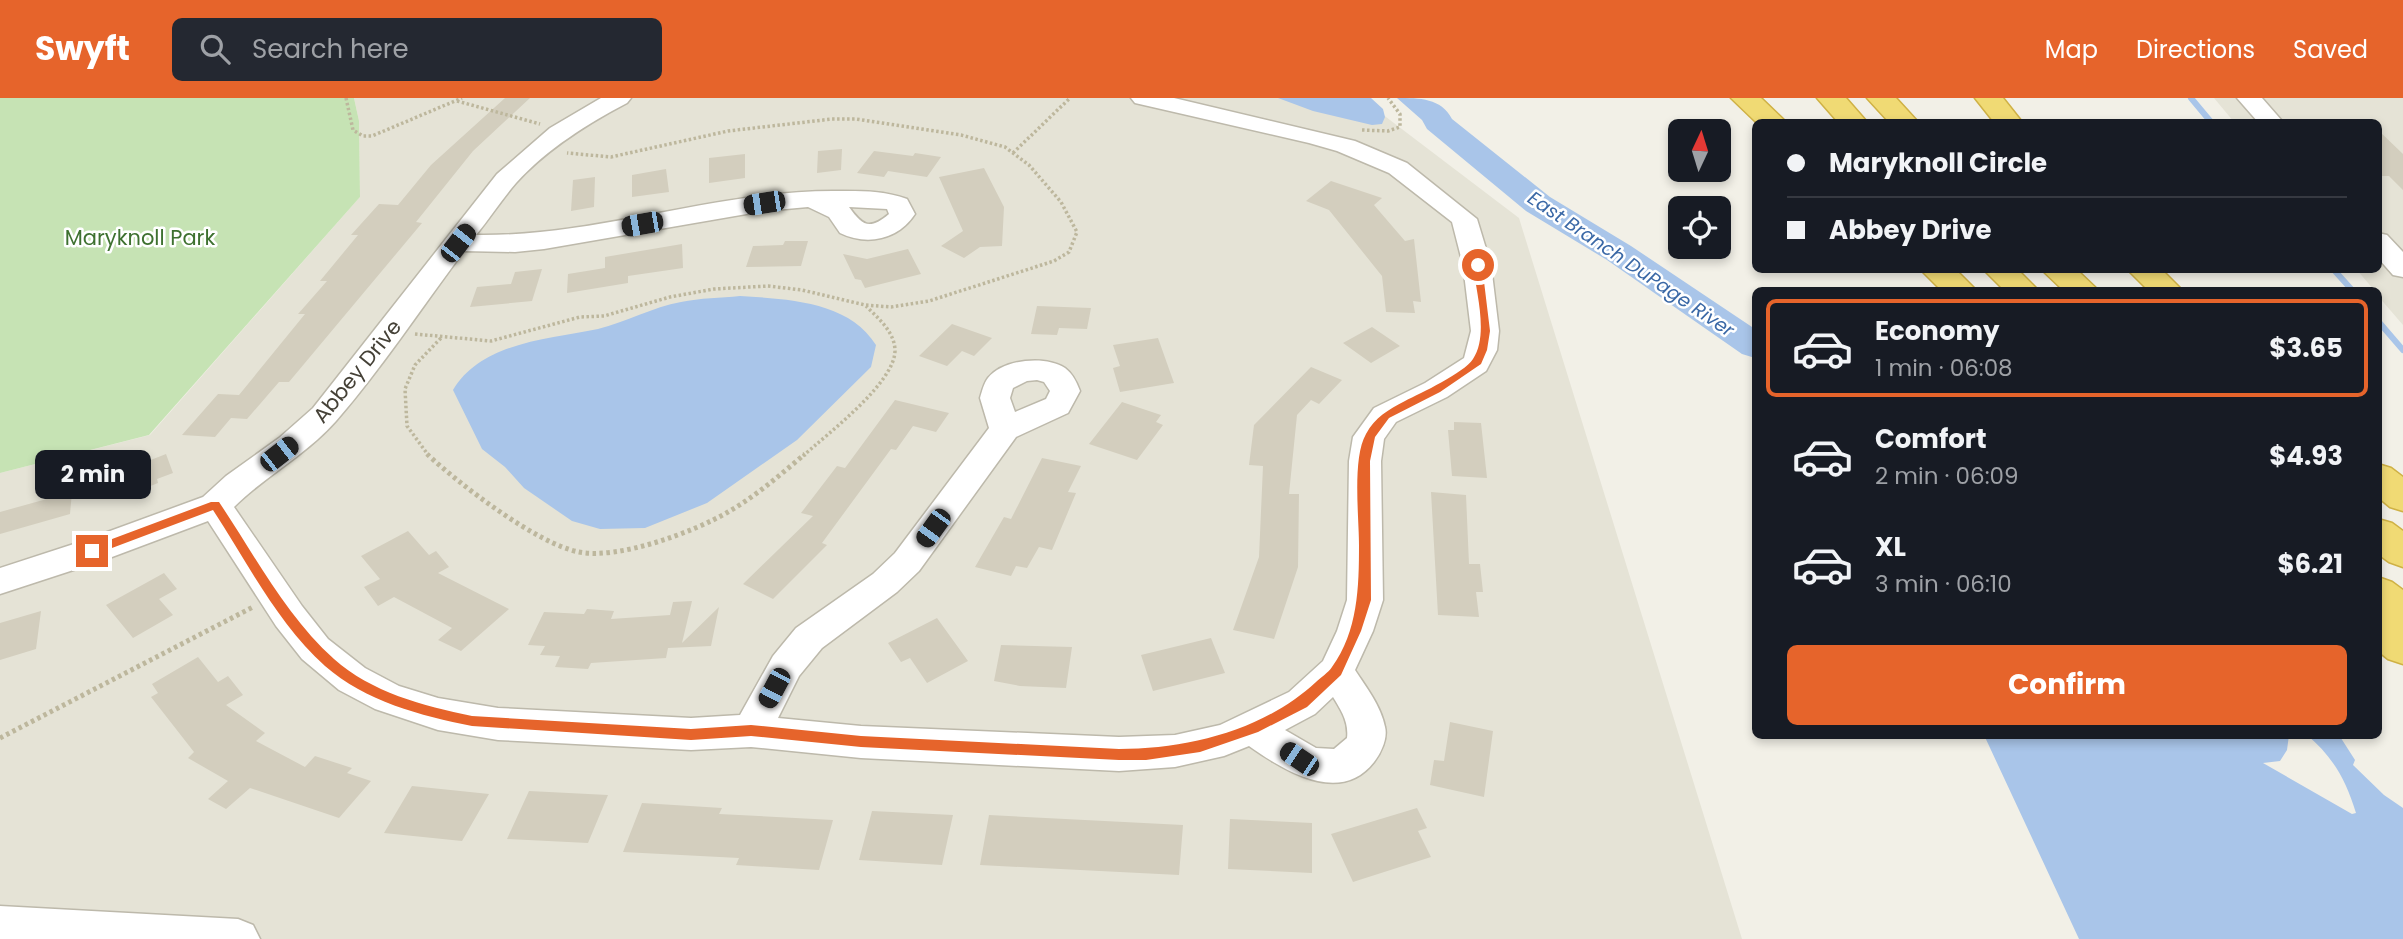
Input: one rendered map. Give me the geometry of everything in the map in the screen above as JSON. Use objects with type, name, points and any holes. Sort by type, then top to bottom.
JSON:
[{"type":"highway","points":[[1745,98],[1769,119]]},
{"type":"highway","points":[[1832,98],[1850,119]]},
{"type":"highway","points":[[1881,98],[1901,119]]},
{"type":"highway","points":[[1989,98],[2006,119]]},
{"type":"highway","points":[[1940,273],[1957,287]]},
{"type":"highway","points":[[2003,273],[2019,287]]},
{"type":"highway","points":[[2062,273],[2078,287]]},
{"type":"highway","points":[[2147,273],[2163,287]]},
{"type":"highway","points":[[2382,480],[2403,497]]},
{"type":"highway","points":[[2382,536],[2403,552]]},
{"type":"highway","points":[[2382,596],[2403,612]]},
{"type":"highway","points":[[2382,631],[2403,648]]},
{"type":"street","name":"Abbey Drive","points":[[0,581],[92,551],[215,505],[237,484],[290,446],[317,422],[506,180],[536,150],[560,132],[619,98]]},
{"type":"street","points":[[215,505],[275,596],[315,649],[352,679],[388,698],[438,714],[512,725],[691,734],[751,731],[861,742],[1146,754],[1200,747],[1253,728],[1302,703],[1336,671],[1355,631],[1365,600],[1365,461],[1369,437],[1385,415],[1436,390],[1476,364],[1482,350],[1483,318],[1478,265],[1464,219],[1398,168],[1315,137],[1143,98]]},
{"type":"street","points":[[2249,98],[2268,119]]},
{"type":"street","points":[[458,243],[515,244],[544,241],[728,209],[811,199]]},
{"type":"street","points":[[2382,245],[2403,269]]},
{"type":"street","points":[[751,731],[786,666],[809,638],[884,583],[907,562],[1005,429]]},
{"type":"street","points":[[1253,728],[1299,759],[1313,765],[1344,763],[1356,756],[1364,745],[1367,733],[1365,720],[1336,671]]},
{"type":"street","points":[[0,926],[238,939]]},
{"type":"path","points":[[346,98],[353,130],[363,136],[372,136],[462,98]]},
{"type":"path","points":[[1013,153],[1070,98]]},
{"type":"path","points":[[1356,130],[1374,132],[1400,127],[1402,118],[1399,109],[1388,98]]},
{"type":"path","points":[[457,101],[522,117],[560,132]]},
{"type":"path","points":[[390,331],[491,341],[580,317],[604,316],[670,297],[714,289],[768,286],[802,290],[865,305],[891,307],[929,301],[1054,261],[1069,252],[1077,232],[1061,202],[1029,165],[996,143],[856,119],[832,118],[728,131],[611,157],[536,150]]},
{"type":"path","points":[[442,337],[415,365],[405,389],[407,426],[428,455],[478,497],[544,538],[578,552],[605,554],[656,542],[726,513],[773,482],[872,394],[886,374],[895,351],[888,328],[865,305]]},
{"type":"path","points":[[0,738],[275,596]]},
{"type":"shaded area","points":[[354,98],[1361,98],[1519,218],[1742,939],[0,939],[0,473],[150,435],[360,197],[359,121]]},
{"type":"shaded area","points":[[2214,98],[2403,98],[2403,325],[2382,301],[2382,287],[2371,287],[2360,273],[2382,273],[2382,119],[2232,119]]},
{"type":"green space","name":"Maryknoll Park","points":[[0,98],[354,98],[359,121],[360,197],[149,435],[0,473]]},
{"type":"water","points":[[1278,98],[1371,98],[1383,109],[1385,117],[1382,124],[1372,125],[1313,111]]},
{"type":"water","points":[[740,296],[797,301],[816,305],[850,319],[864,330],[876,345],[871,367],[797,440],[707,503],[645,528],[600,529],[572,521],[524,488],[505,467],[482,449],[453,390],[466,374],[481,362],[518,345],[598,329],[671,304]]},
{"type":"water","points":[[1986,739],[2288,739],[2287,750],[2280,761],[2263,763],[2352,814],[2356,813],[2338,770],[2311,739],[2342,739],[2355,760],[2353,765],[2384,795],[2403,808],[2403,939],[2079,939]]},
{"type":"building","points":[[505,98],[530,98],[473,151],[416,222],[422,223],[289,382],[279,382],[247,419],[231,418],[215,437],[182,435],[218,394],[239,395],[305,314],[298,314],[327,281],[320,281],[358,235],[351,235],[379,204],[398,205],[431,165]]},
{"type":"building","points":[[2382,134],[2403,154],[2403,190],[2389,176],[2382,176]]},
{"type":"building","points":[[842,149],[841,170],[817,173],[818,151]]},
{"type":"building","points":[[874,151],[941,157],[927,177],[888,171],[884,177],[857,173]]},
{"type":"building","points":[[745,154],[745,178],[709,183],[709,158]]},
{"type":"building","points":[[984,168],[1004,207],[1002,246],[980,247],[964,258],[941,246],[963,231],[939,177]]},
{"type":"building","points":[[666,169],[669,192],[632,197],[632,175]]},
{"type":"building","points":[[595,177],[594,207],[571,211],[573,180]]},
{"type":"building","points":[[1331,181],[1382,198],[1374,205],[1405,241],[1414,239],[1421,302],[1413,301],[1415,313],[1386,312],[1382,276],[1329,210],[1306,201]]},
{"type":"building","points":[[785,241],[808,241],[801,266],[746,267],[753,246],[783,245]]},
{"type":"building","points":[[682,244],[683,268],[628,276],[628,283],[567,293],[568,274],[605,268],[605,257]]},
{"type":"building","points":[[908,249],[921,274],[865,288],[861,280],[855,279],[843,254],[867,259]]},
{"type":"building","points":[[542,269],[532,301],[470,307],[477,287],[511,284],[515,272]]},
{"type":"building","points":[[1037,306],[1091,308],[1087,329],[1059,328],[1057,335],[1031,334]]},
{"type":"building","points":[[952,324],[992,338],[974,356],[962,351],[947,366],[919,356]]},
{"type":"building","points":[[1372,327],[1400,346],[1371,363],[1343,343]]},
{"type":"building","points":[[1158,338],[1174,383],[1120,392],[1113,368],[1120,366],[1113,345]]},
{"type":"building","points":[[1311,367],[1342,380],[1319,404],[1311,400],[1297,415],[1289,494],[1299,494],[1298,567],[1274,639],[1233,630],[1259,557],[1263,466],[1249,465],[1254,425]]},
{"type":"building","points":[[895,400],[949,413],[936,432],[913,426],[896,450],[891,449],[822,543],[827,545],[773,599],[743,584],[813,516],[801,513],[837,466],[845,468]]},
{"type":"building","points":[[1122,402],[1161,415],[1156,422],[1163,425],[1137,460],[1089,444]]},
{"type":"building","points":[[1454,422],[1481,423],[1487,478],[1452,476],[1448,430],[1454,430]]},
{"type":"building","points":[[166,454],[173,473],[157,479],[158,483],[123,497],[115,474]]},
{"type":"building","points":[[1042,458],[1081,466],[1068,492],[1076,493],[1052,550],[1039,547],[1027,568],[1016,566],[1011,576],[975,567],[1004,517],[1011,519]]},
{"type":"building","points":[[72,492],[70,514],[0,534],[0,512]]},
{"type":"building","points":[[1431,492],[1466,495],[1469,564],[1480,564],[1483,592],[1476,592],[1479,617],[1438,615]]},
{"type":"building","points":[[408,531],[429,555],[436,551],[449,567],[438,573],[509,609],[461,651],[438,640],[452,628],[394,597],[378,606],[364,587],[380,579],[361,556]]},
{"type":"building","points":[[164,573],[177,589],[159,599],[173,615],[133,638],[106,605]]},
{"type":"building","points":[[692,601],[682,643],[719,607],[711,646],[668,648],[666,658],[591,663],[588,669],[555,667],[560,656],[540,655],[545,646],[528,645],[544,612],[584,614],[587,609],[614,611],[611,619],[670,615],[673,602]]},
{"type":"building","points":[[41,611],[36,649],[0,660],[0,623]]},
{"type":"building","points":[[937,618],[968,661],[927,683],[910,658],[901,662],[888,643]]},
{"type":"building","points":[[1211,638],[1225,673],[1153,691],[1141,655]]},
{"type":"building","points":[[1001,645],[1072,647],[1066,688],[1020,686],[994,681]]},
{"type":"building","points":[[198,657],[218,682],[228,676],[243,695],[226,705],[265,733],[256,741],[305,767],[315,756],[352,768],[347,773],[371,781],[339,818],[250,788],[226,809],[208,799],[228,781],[188,758],[194,752],[151,697],[158,693],[152,684]]},
{"type":"building","points":[[1450,722],[1493,731],[1484,797],[1430,785],[1434,760],[1444,761]]},
{"type":"building","points":[[412,786],[489,794],[462,841],[384,833]]},
{"type":"building","points":[[529,791],[608,795],[588,843],[507,839]]},
{"type":"building","points":[[642,803],[722,808],[719,814],[833,820],[819,870],[736,865],[739,858],[623,852]]},
{"type":"building","points":[[1417,808],[1427,828],[1418,831],[1431,857],[1353,882],[1331,834]]},
{"type":"building","points":[[872,811],[953,815],[942,865],[859,860]]},
{"type":"building","points":[[989,815],[1183,825],[1179,875],[980,865]]},
{"type":"building","points":[[1230,819],[1312,823],[1312,873],[1228,869]]},
{"type":"waterway","name":"East Branch DuPage River","points":[[1412,98],[1436,116],[1438,123],[1538,204],[1619,253],[1752,344]]},
{"type":"waterway","points":[[2191,98],[2208,119]]},
{"type":"waterway","points":[[2337,273],[2349,287]]},
{"type":"waterway","points":[[2382,326],[2403,350]]},
{"type":"route","points":[[92,551],[215,505],[289,616],[329,662],[352,679],[388,698],[438,714],[472,721],[691,734],[751,731],[861,742],[1119,754],[1146,754],[1200,747],[1253,728],[1302,703],[1336,671],[1355,631],[1365,600],[1365,461],[1369,437],[1385,415],[1436,390],[1476,364],[1482,350],[1485,331],[1478,265]]}]
